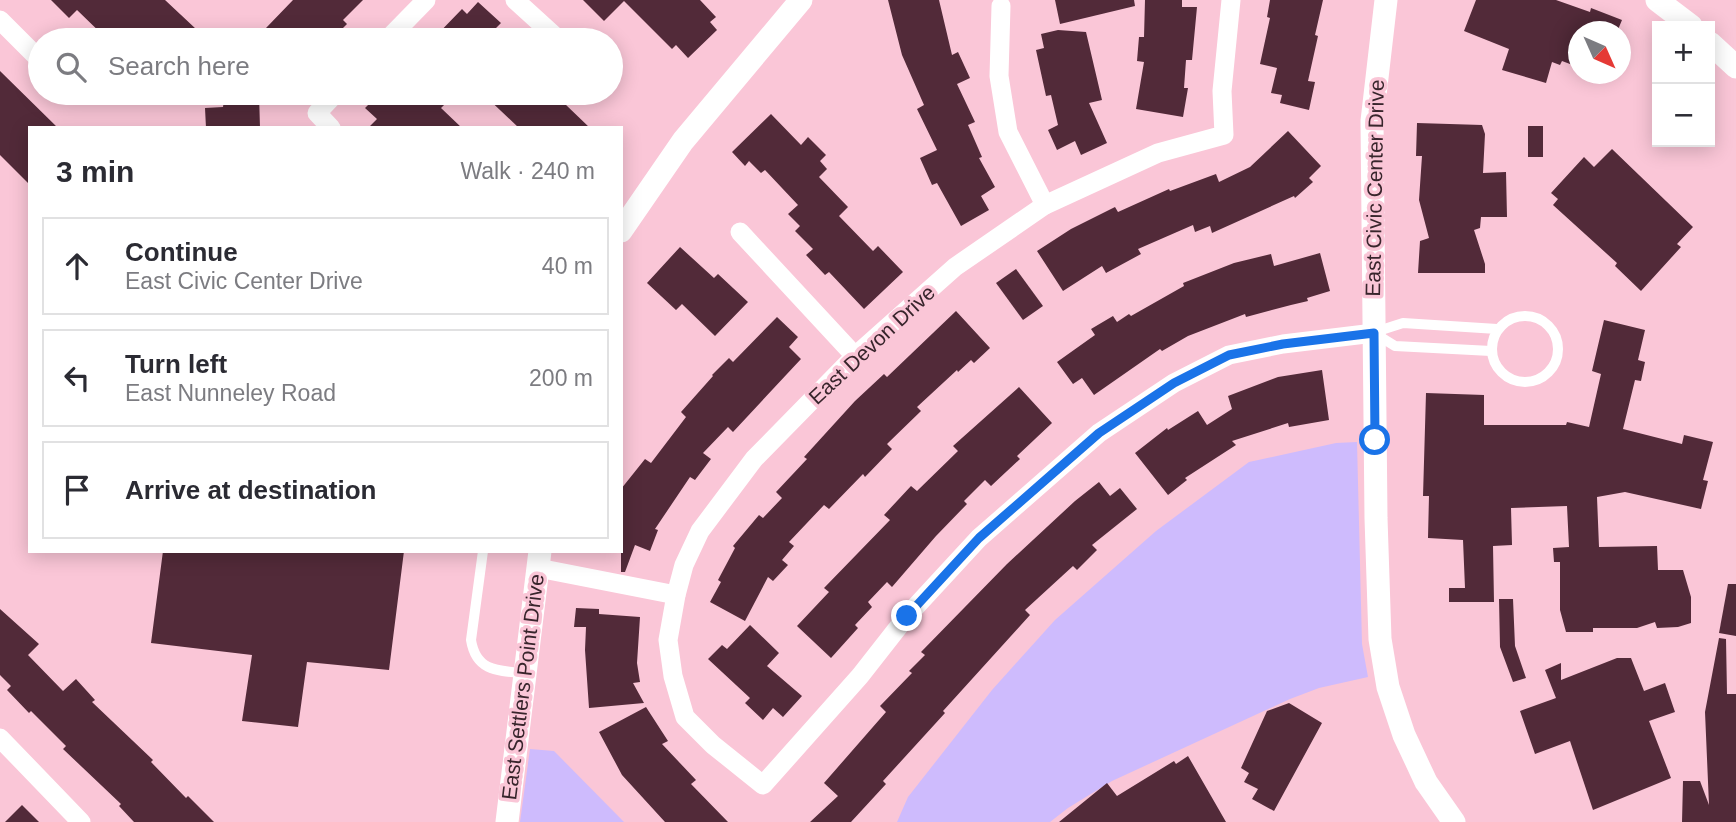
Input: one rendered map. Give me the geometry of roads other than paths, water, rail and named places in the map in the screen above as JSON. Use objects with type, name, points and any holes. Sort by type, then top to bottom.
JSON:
[{"type":"street","points":[[399,28],[426,0]]},
{"type":"street","points":[[515,0],[546,28]]},
{"type":"street","points":[[623,228],[697,123],[801,0]]},
{"type":"street","name":"East Devon Drive","points":[[1230,0],[1222,91],[1224,135],[1158,153],[1045,205],[956,267],[855,356],[754,460],[700,531],[684,565],[668,640],[673,676],[685,717],[713,745],[763,785],[860,676],[907,616],[979,538],[1099,433],[1174,383],[1229,355],[1283,344],[1374,333]]},
{"type":"street","name":"East Civic Center Drive","points":[[1386,0],[1372,121],[1378,615],[1383,663],[1394,708],[1412,755],[1426,782],[1454,822]]},
{"type":"street","points":[[1657,0],[1684,21]]},
{"type":"street","points":[[1001,6],[999,76],[1008,132],[1045,205]]},
{"type":"street","points":[[0,20],[28,48]]},
{"type":"street","points":[[1715,48],[1736,67]]},
{"type":"street","points":[[325,105],[317,113],[329,126]]},
{"type":"street","points":[[740,232],[855,356]]},
{"type":"street","points":[[539,560],[676,595]]},
{"type":"street","name":"East Settlers Point Drive","points":[[507,822],[539,560]]},
{"type":"street","points":[[4,749],[81,822]]},
{"type":"lane","points":[[1516,316],[1537,318],[1546,323],[1557,341],[1558,352],[1556,362],[1542,378],[1520,383],[1500,372],[1493,363],[1491,351],[1497,330],[1505,321],[1516,316]]},
{"type":"lane","points":[[1374,333],[1403,323],[1497,330]]},
{"type":"lane","points":[[1374,333],[1395,346],[1491,351]]},
{"type":"lane","points":[[483,553],[471,640],[473,653],[484,665],[496,671],[526,673]]}]
